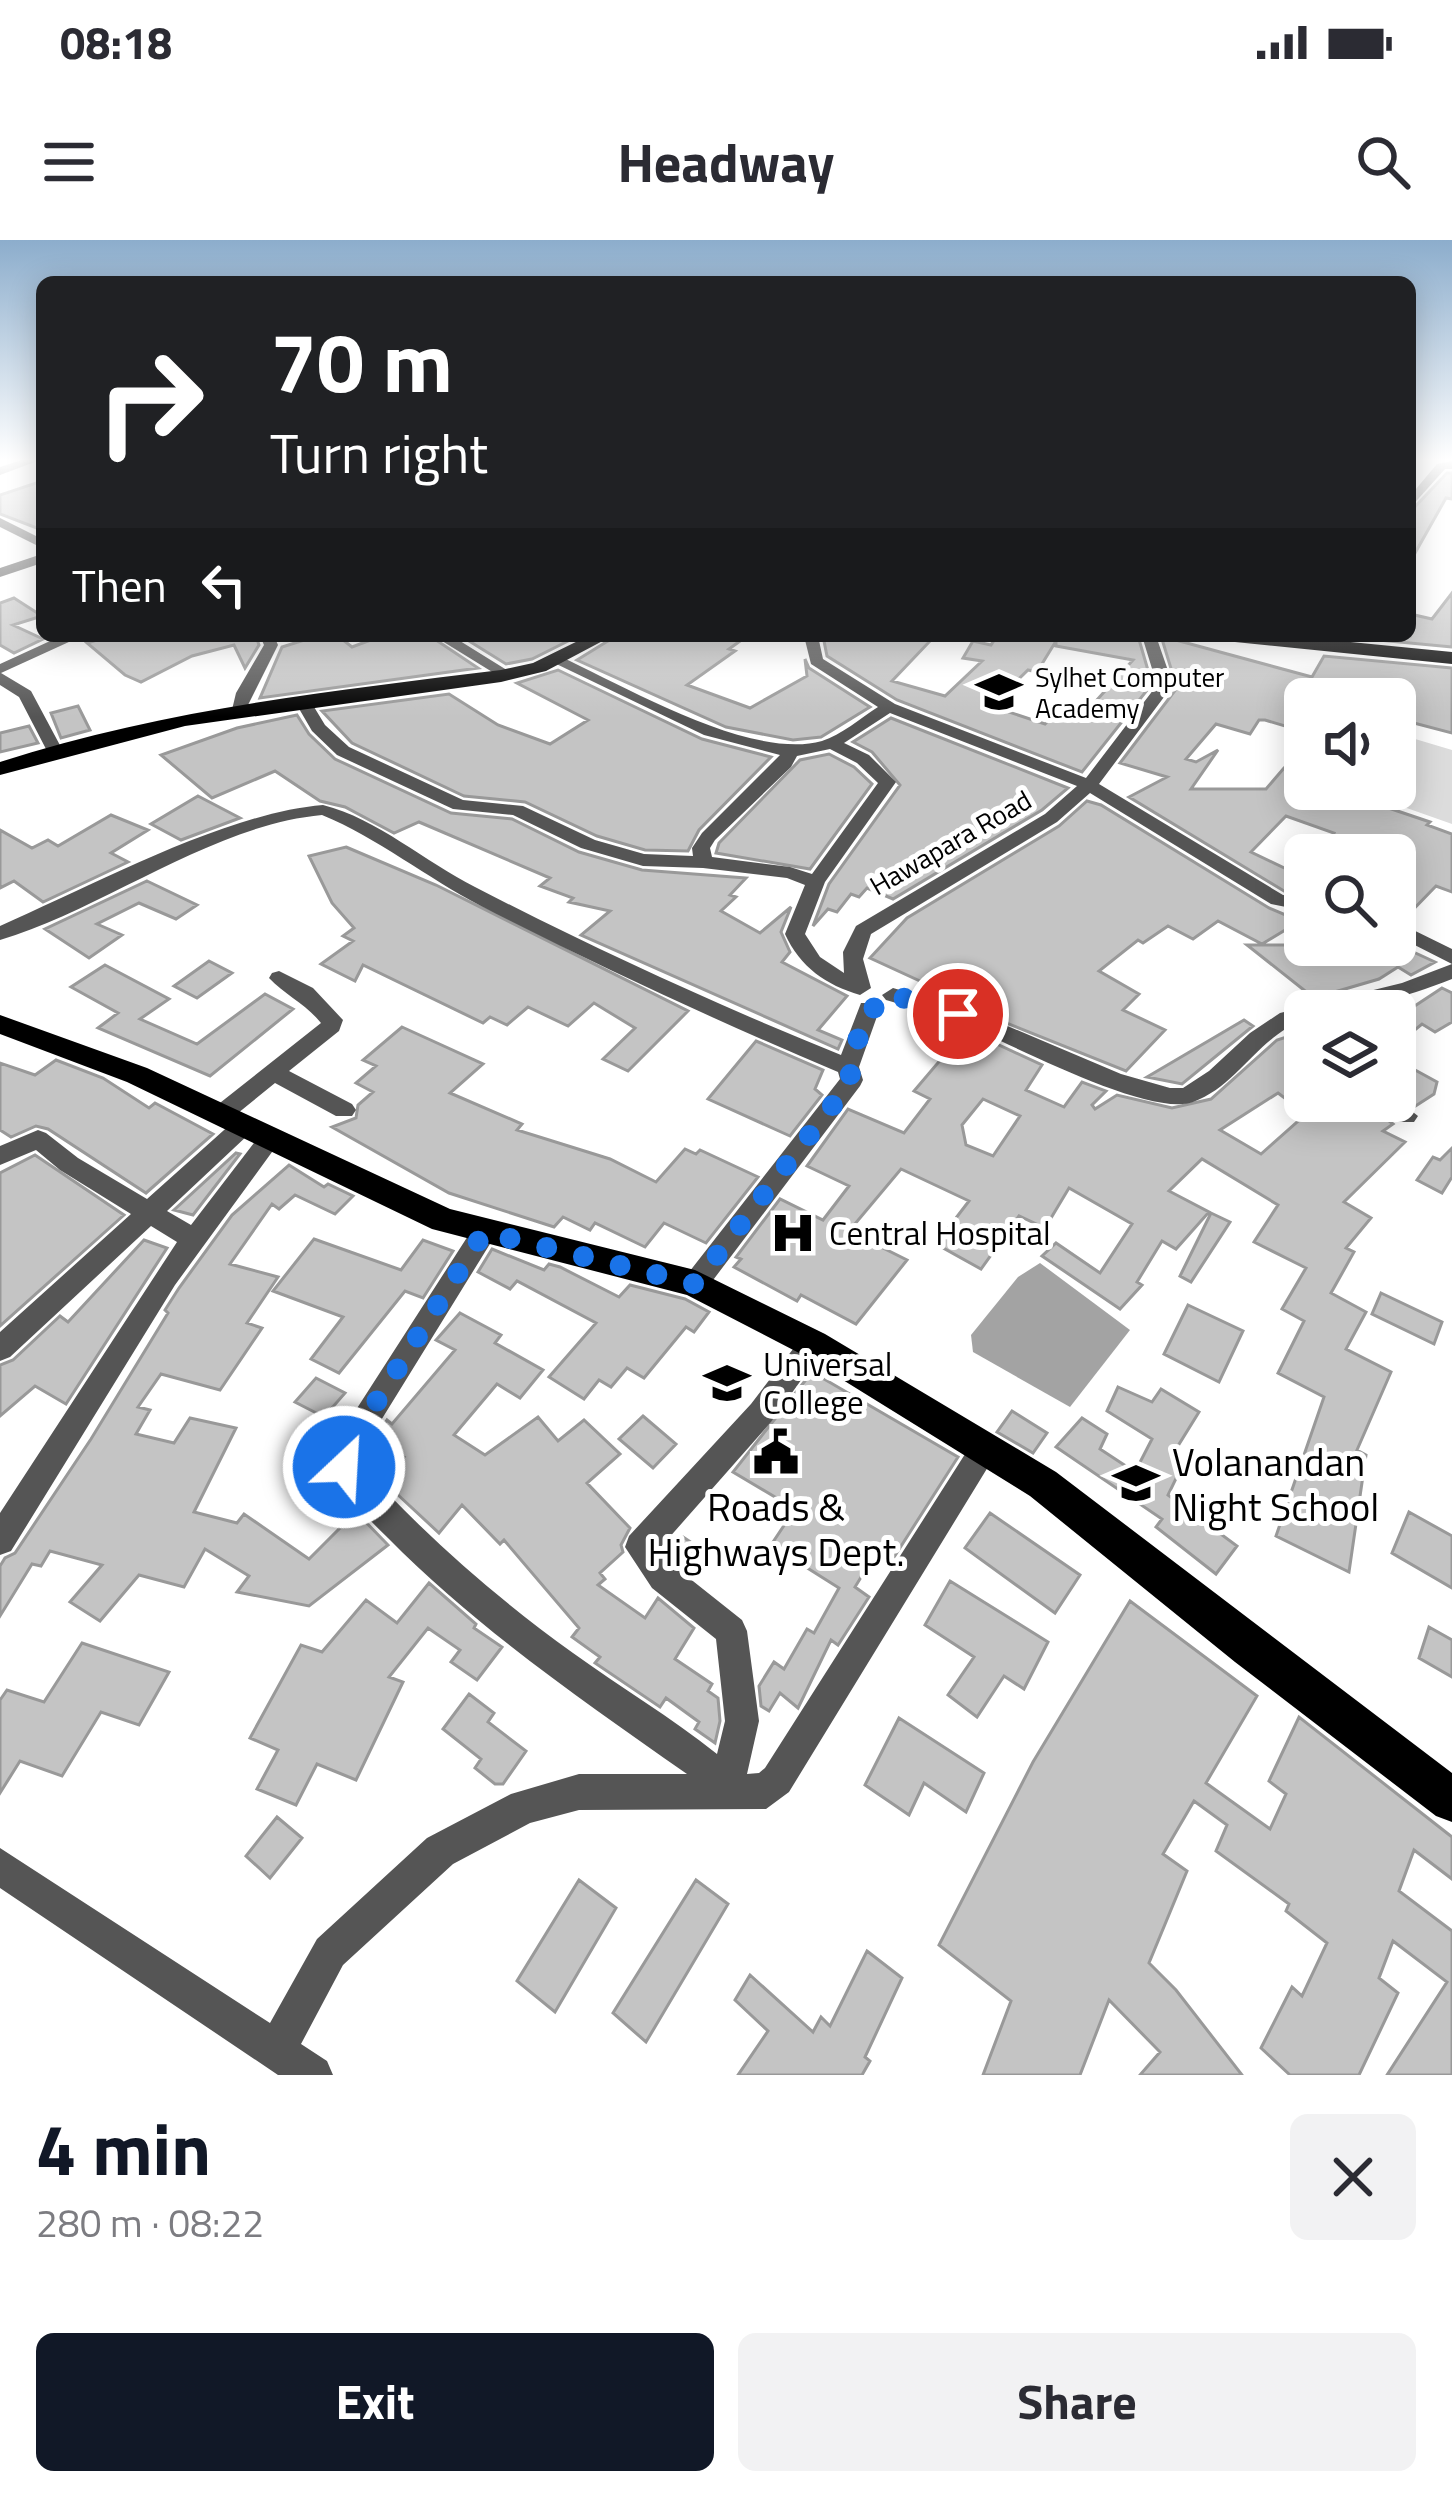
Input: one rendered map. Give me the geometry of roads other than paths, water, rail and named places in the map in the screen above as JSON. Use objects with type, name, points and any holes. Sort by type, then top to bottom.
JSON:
[{"type":"main road","points":[[0,769],[54,749],[237,711],[507,675],[590,642]]},
{"type":"main road","points":[[1293,642],[1452,658]]},
{"type":"main road","points":[[0,1024],[137,1075],[443,1220],[695,1284],[813,1344],[1043,1484],[1249,1648],[1452,1800]]},
{"type":"street","points":[[0,572],[36,560]]},
{"type":"street","points":[[54,749],[25,694],[0,674],[60,642]]},
{"type":"street","points":[[237,711],[244,683],[260,668],[270,642]]},
{"type":"street","points":[[451,642],[507,675]]},
{"type":"street","points":[[812,642],[816,661],[889,707],[1089,785],[1262,892],[1284,899]]},
{"type":"street","name":"Hawapara Road","points":[[695,1284],[852,1080],[848,1067],[864,998],[850,965],[852,947],[862,930],[1003,851],[1089,785],[1165,685],[1151,642]]},
{"type":"street","points":[[554,659],[710,731],[790,752],[832,744],[889,707]]},
{"type":"street","points":[[302,700],[318,728],[344,751],[449,801],[517,810],[588,844],[628,857],[790,873],[816,882]]},
{"type":"street","points":[[832,744],[873,766],[887,782],[816,882],[795,934],[811,962],[864,998],[875,984],[893,995],[958,1014],[1092,1070],[1176,1098],[1197,1090],[1284,1019]]},
{"type":"street","points":[[703,862],[700,848],[708,837],[785,763],[790,752]]},
{"type":"street","points":[[0,934],[185,853],[278,818],[323,810],[527,920],[740,1023],[848,1067]]},
{"type":"street","points":[[1416,938],[1452,957]]},
{"type":"street","points":[[1403,990],[1452,971]]},
{"type":"street","points":[[0,1540],[166,1276],[196,1241],[243,1128],[274,1073],[328,1030],[332,1020],[306,993],[279,978]]},
{"type":"street","points":[[274,1073],[344,1110]]},
{"type":"street","points":[[0,1349],[243,1128]]},
{"type":"street","points":[[0,1156],[38,1139],[69,1164],[196,1241]]},
{"type":"street","points":[[484,1232],[344,1453],[344,1467],[522,1639],[703,1764],[725,1791]]},
{"type":"street","points":[[725,1791],[742,1721],[731,1631],[663,1577],[640,1547],[760,1413],[813,1344]]},
{"type":"street","points":[[278,2047],[330,1952],[440,1851],[524,1807],[579,1792],[766,1790],[777,1780],[985,1449]]},
{"type":"street","points":[[0,1866],[314,2075]]},
{"type":"place","name":"Sylhet Computer Academy","points":[[999,692]]},
{"type":"place","name":"Central Hospital","points":[[793,1233]]},
{"type":"place","name":"Universal College","points":[[727,1383]]},
{"type":"place","name":"Roads & Highways Dept.","points":[[776,1452]]},
{"type":"place","name":"Volanandan Night School","points":[[1136,1483]]}]
